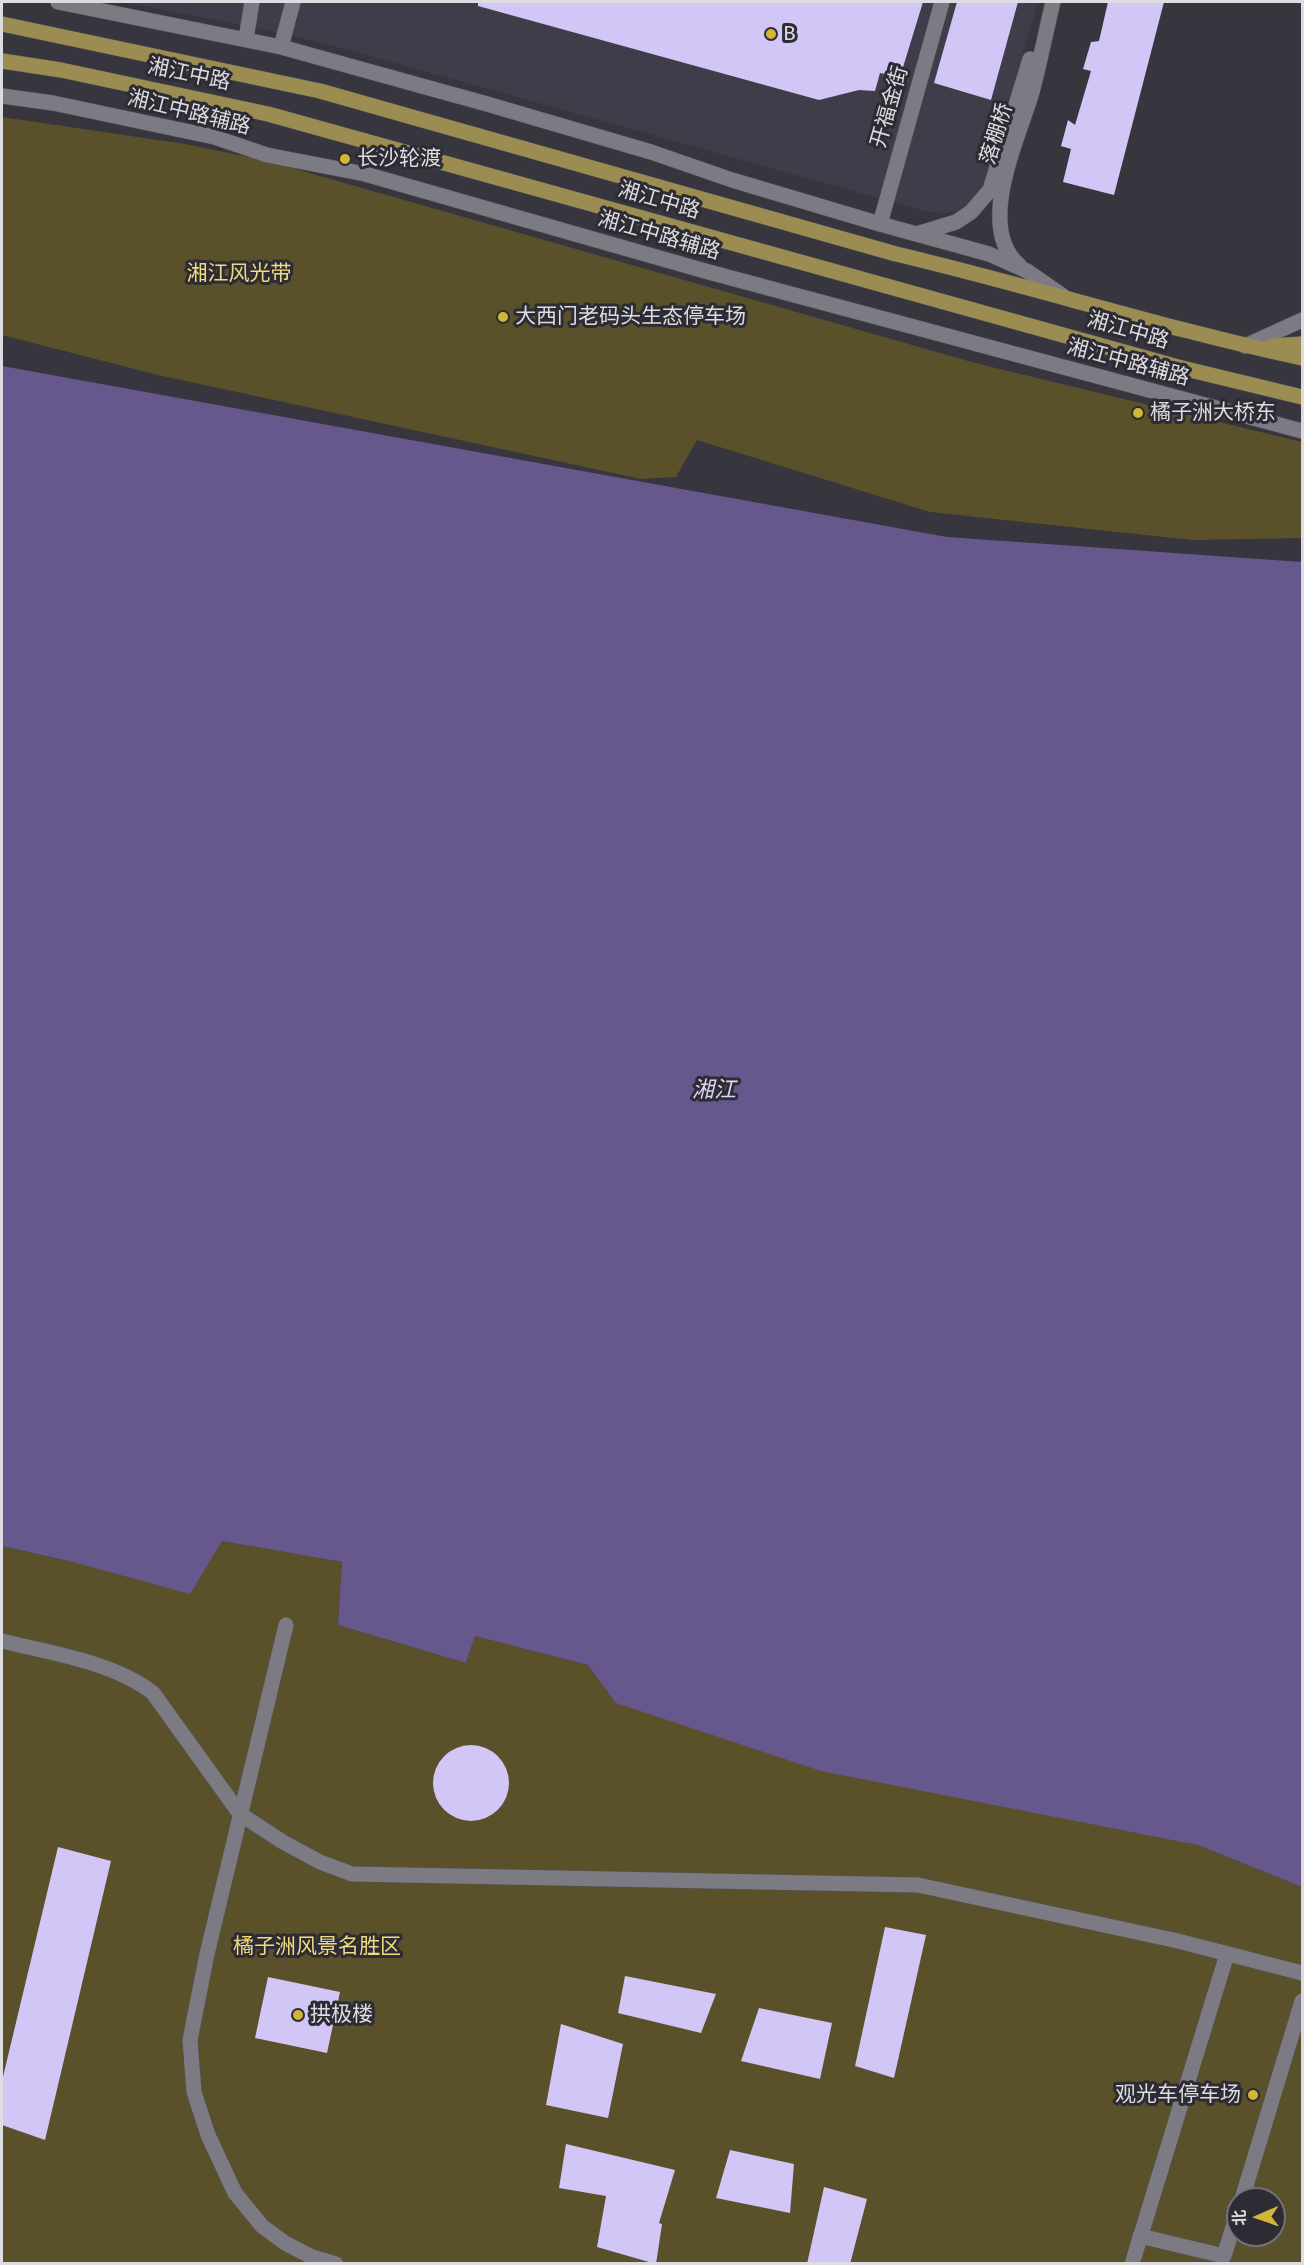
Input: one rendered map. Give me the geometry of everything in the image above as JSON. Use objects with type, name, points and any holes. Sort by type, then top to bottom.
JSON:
[{"type":"main road","name":"湘江中路","points":[[2,24],[320,91],[896,254],[1245,346],[1302,358]]},
{"type":"main road","name":"湘江中路","points":[[2,61],[61,70],[268,114],[1178,366],[1302,397]]},
{"type":"main road","points":[[1245,346],[1302,344]]},
{"type":"street","name":"湘江中路","points":[[58,2],[281,47],[629,146],[880,224],[989,254],[1027,271],[1071,301]]},
{"type":"street","points":[[246,39],[252,2]]},
{"type":"street","points":[[281,47],[293,2]]},
{"type":"street","name":"开福金街","points":[[880,224],[942,2]]},
{"type":"street","name":"落棚桥","points":[[918,234],[957,222],[971,212],[990,190],[1046,2]]},
{"type":"street","name":"落棚桥","points":[[1027,271],[1013,260],[1007,251],[1001,236],[1000,206],[1005,179],[1032,90],[1053,2]]},
{"type":"street","name":"湘江中路辅路","points":[[2,96],[53,103],[214,137],[267,154],[365,174],[705,271],[1302,431]]},
{"type":"street","points":[[1245,346],[1302,320]]},
{"type":"street","points":[[286,1625],[207,1954],[190,2040],[194,2092],[208,2135],[235,2193],[261,2226],[285,2243],[312,2257],[336,2264]]},
{"type":"street","points":[[2,1641],[68,1657],[114,1672],[144,1686],[153,1693],[240,1814],[283,1842],[311,1857],[352,1874],[918,1885],[1178,1941],[1302,1973]]},
{"type":"street","points":[[1132,2264],[1227,1954]]},
{"type":"street","points":[[1246,2187],[1302,2001]]},
{"type":"street","points":[[1140,2236],[1224,2256],[1227,2247]]},
{"type":"shaded area","points":[[122,2],[1038,2],[987,179],[979,193],[967,205],[957,211],[944,213],[928,212],[331,45],[248,26]]},
{"type":"green space","name":"湘江风光带","points":[[2,117],[185,144],[264,160],[975,363],[1302,442],[1302,538],[1192,540],[930,512],[697,440],[676,477],[641,479],[158,375],[2,335]]},
{"type":"green space","name":"橘子洲风景名胜区","points":[[222,1541],[342,1562],[338,1625],[466,1663],[475,1636],[588,1665],[617,1703],[1198,1845],[1302,1887],[1302,2263],[2,2264],[2,1546],[73,1562]]},
{"type":"water","name":"湘江","points":[[2,366],[947,537],[1302,562],[1302,1887],[1198,1845],[821,1771],[616,1703],[588,1665],[475,1636],[466,1663],[338,1625],[342,1562],[222,1541],[190,1594],[73,1562],[2,1546]]},
{"type":"building","points":[[478,2],[923,2],[900,77],[880,73],[875,91],[859,90],[819,100],[478,6]]},
{"type":"building","points":[[957,2],[1018,2],[991,100],[934,83]]},
{"type":"building","points":[[1108,2],[1164,2],[1114,195],[1063,182],[1071,149],[1061,146],[1068,120],[1075,125],[1091,71],[1083,69],[1091,42],[1099,41]]},
{"type":"building","points":[[471,1745],[486,1748],[498,1756],[506,1768],[509,1783],[506,1798],[498,1810],[486,1818],[471,1821],[456,1818],[444,1810],[436,1798],[433,1783],[436,1768],[444,1756],[456,1748]]},
{"type":"building","points":[[58,1847],[111,1861],[45,2140],[2,2125],[2,2081]]},
{"type":"building","points":[[885,1927],[926,1935],[894,2078],[855,2066]]},
{"type":"building","points":[[625,1976],[716,1994],[701,2033],[618,2013]]},
{"type":"building","name":"拱极楼","points":[[268,1977],[340,1992],[327,2053],[255,2038]]},
{"type":"building","points":[[759,2008],[832,2023],[820,2079],[741,2061]]},
{"type":"building","points":[[561,2024],[623,2044],[608,2118],[546,2105]]},
{"type":"building","points":[[566,2144],[675,2170],[659,2223],[662,2224],[656,2264],[597,2247],[606,2196],[559,2188]]},
{"type":"building","points":[[730,2150],[794,2164],[790,2213],[716,2198]]},
{"type":"building","points":[[824,2187],[867,2199],[850,2264],[807,2264]]},
{"type":"place","name":"B","points":[[771,34]]},
{"type":"place","name":"长沙轮渡","points":[[345,159]]},
{"type":"place","name":"大西门老码头生态停车场","points":[[503,317]]},
{"type":"place","name":"橘子洲大桥东","points":[[1138,413]]},
{"type":"place","name":"拱极楼","points":[[298,2015]]},
{"type":"place","name":"观光车停车场","points":[[1253,2095]]}]
